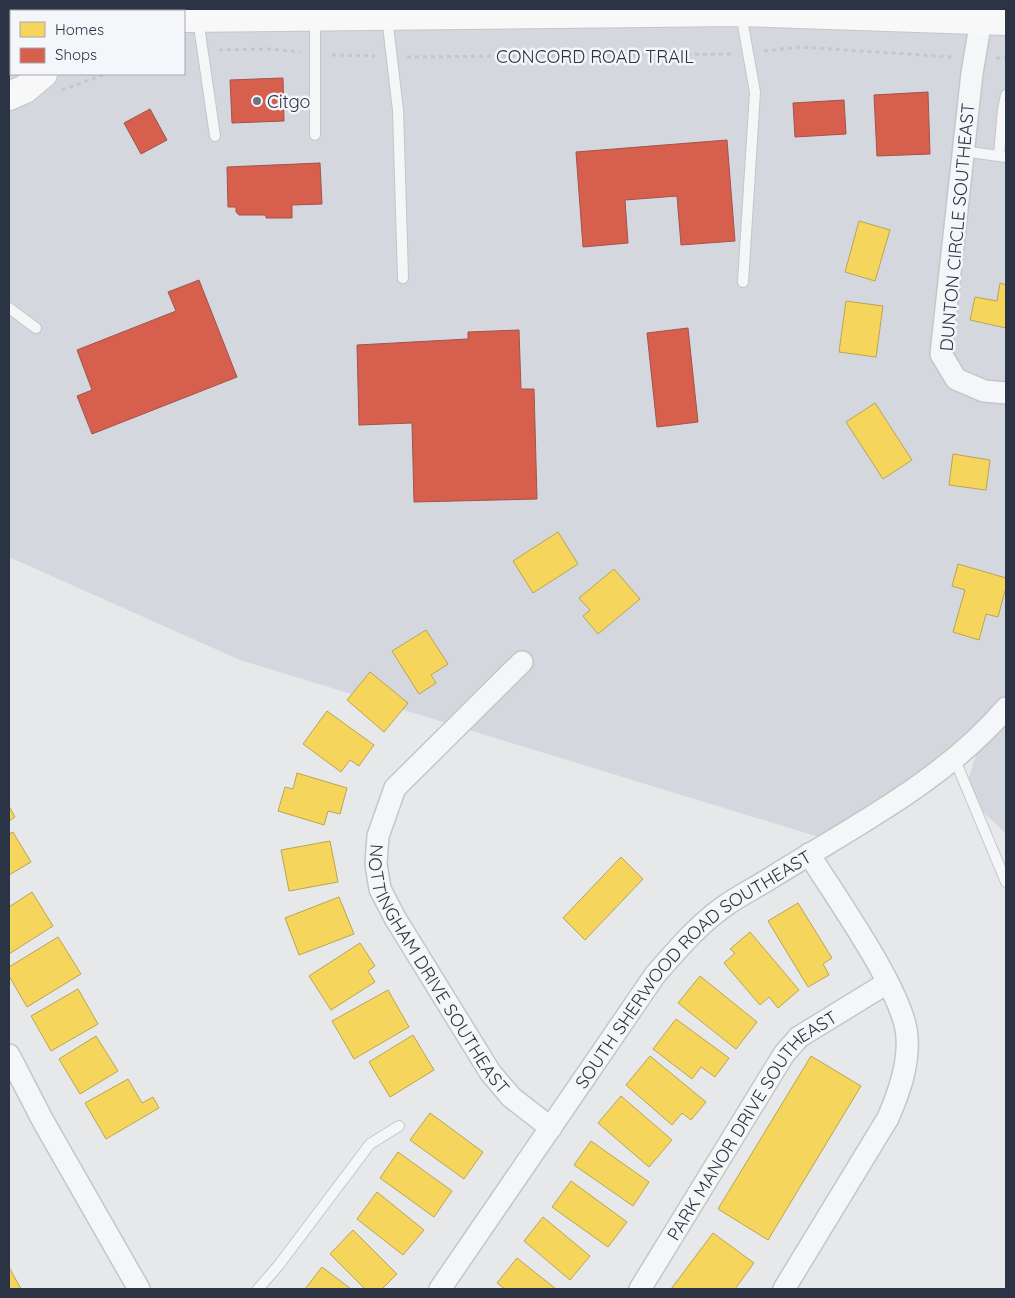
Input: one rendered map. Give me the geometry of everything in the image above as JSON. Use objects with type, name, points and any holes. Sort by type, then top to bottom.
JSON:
[{"type":"street","points":[[191,18],[259,13],[315,17],[530,12],[741,11],[994,21]]},
{"type":"street","name":"DUNTON CIRCLE SOUTHEAST","points":[[994,21],[975,57],[941,354],[956,379],[984,390],[1006,394]]},
{"type":"street","points":[[9,96],[25,89],[42,75]]},
{"type":"street","name":"NOTTINGHAM DRIVE SOUTHEAST","points":[[522,662],[395,788],[378,836],[376,864],[380,889],[395,918],[490,1072],[511,1097],[551,1128]]},
{"type":"street","name":"SOUTH SHERWOOD ROAD SOUTHEAST","points":[[440,1289],[655,975],[692,933],[722,908],[955,760],[985,732],[1006,708]]},
{"type":"street","points":[[784,1289],[888,1118],[899,1092],[906,1062],[908,1037],[901,1010],[887,983],[809,854]]},
{"type":"street","name":"PARK MANOR DRIVE SOUTHEAST","points":[[640,1289],[784,1054],[799,1036],[887,983]]},
{"type":"street","points":[[9,1055],[43,1121],[139,1289]]},
{"type":"lane","points":[[741,11],[755,92],[743,282]]},
{"type":"lane","points":[[387,16],[398,110],[402,278]]},
{"type":"lane","points":[[315,17],[315,135]]},
{"type":"lane","points":[[191,18],[202,51],[215,136]]},
{"type":"lane","points":[[963,151],[1002,156],[1003,109],[1006,95]]},
{"type":"lane","points":[[9,308],[36,328]]},
{"type":"lane","points":[[955,760],[1006,882]]},
{"type":"lane","points":[[258,1289],[278,1266],[370,1144],[399,1126]]},
{"type":"path","name":"CONCORD ROAD TRAIL","points":[[202,51],[268,49],[392,56],[717,55],[800,47],[1006,58]]},
{"type":"shaded area","points":[[9,9],[585,9],[1006,17],[1006,834],[964,793],[981,740],[842,844],[240,660],[9,557]]},
{"type":"building: Homes","points":[[859,221],[890,230],[875,281],[845,272]]},
{"type":"building: Homes","points":[[1000,283],[1006,285],[1006,328],[970,320],[975,297],[997,301]]},
{"type":"building: Homes","points":[[846,301],[883,306],[876,357],[839,352]]},
{"type":"building: Homes","points":[[875,403],[912,460],[883,479],[846,422]]},
{"type":"building: Homes","points":[[953,454],[990,460],[986,490],[949,485]]},
{"type":"building: Homes","points":[[558,532],[578,564],[533,593],[513,561]]},
{"type":"building: Homes","points":[[958,564],[1006,578],[1006,587],[998,617],[986,614],[979,640],[953,632],[965,590],[952,586]]},
{"type":"building: Homes","points":[[614,569],[640,599],[598,634],[583,616],[590,610],[579,598]]},
{"type":"building: Homes","points":[[426,630],[448,664],[431,675],[436,683],[419,694],[392,651]]},
{"type":"building: Homes","points":[[370,672],[408,703],[384,732],[347,700]]},
{"type":"building: Homes","points":[[327,711],[374,745],[359,766],[350,760],[341,772],[303,744]]},
{"type":"building: Homes","points":[[297,773],[347,788],[340,814],[328,811],[324,825],[278,811],[285,787],[293,789]]},
{"type":"building: Homes","points":[[9,806],[15,817],[9,821]]},
{"type":"building: Homes","points":[[13,832],[31,862],[9,875],[9,834]]},
{"type":"building: Homes","points":[[330,841],[338,882],[289,891],[281,850]]},
{"type":"building: Homes","points":[[621,857],[643,879],[585,940],[563,918]]},
{"type":"building: Homes","points":[[32,892],[53,926],[9,954],[9,907]]},
{"type":"building: Homes","points":[[339,897],[354,934],[299,955],[285,918]]},
{"type":"building: Homes","points":[[798,903],[832,958],[823,964],[829,975],[808,987],[768,921]]},
{"type":"building: Homes","points":[[750,932],[799,990],[778,1008],[769,997],[760,1005],[724,963],[735,953],[730,949]]},
{"type":"building: Homes","points":[[58,937],[81,974],[27,1007],[9,976],[9,967]]},
{"type":"building: Homes","points":[[360,943],[375,966],[368,971],[375,982],[331,1010],[309,976]]},
{"type":"building: Homes","points":[[700,976],[757,1022],[736,1049],[678,1003]]},
{"type":"building: Homes","points":[[78,989],[98,1024],[51,1051],[31,1016]]},
{"type":"building: Homes","points":[[388,990],[409,1027],[354,1059],[332,1021]]},
{"type":"building: Homes","points":[[676,1019],[729,1058],[715,1077],[701,1067],[692,1079],[653,1049]]},
{"type":"building: Homes","points":[[413,1035],[434,1070],[390,1097],[369,1062]]},
{"type":"building: Homes","points":[[96,1036],[118,1071],[80,1094],[59,1059]]},
{"type":"building: Homes","points":[[650,1056],[706,1102],[691,1120],[682,1113],[672,1125],[626,1085]]},
{"type":"building: Homes","points":[[811,1056],[861,1086],[768,1240],[718,1209]]},
{"type":"building: Homes","points":[[128,1079],[142,1103],[153,1097],[159,1108],[106,1139],[85,1103]]},
{"type":"building: Homes","points":[[621,1096],[672,1140],[649,1167],[598,1123]]},
{"type":"building: Homes","points":[[430,1113],[483,1152],[464,1179],[410,1140]]},
{"type":"building: Homes","points":[[591,1141],[649,1182],[633,1206],[574,1165]]},
{"type":"building: Homes","points":[[398,1152],[452,1191],[434,1217],[380,1178]]},
{"type":"building: Homes","points":[[571,1181],[627,1222],[608,1247],[552,1207]]},
{"type":"building: Homes","points":[[377,1192],[424,1230],[403,1255],[357,1219]]},
{"type":"building: Homes","points":[[543,1217],[590,1256],[570,1280],[524,1241]]},
{"type":"building: Homes","points":[[353,1230],[397,1274],[382,1289],[365,1289],[330,1254]]},
{"type":"building: Homes","points":[[713,1233],[754,1263],[735,1289],[671,1289]]},
{"type":"building: Homes","points":[[517,1258],[556,1289],[505,1289],[497,1283]]},
{"type":"building: Homes","points":[[9,1267],[21,1289],[9,1289]]},
{"type":"building: Homes","points":[[322,1267],[351,1289],[305,1289]]},
{"type":"building: Shops","name":"Citgo","points":[[283,78],[284,121],[232,123],[230,80]]},
{"type":"building: Shops","points":[[928,92],[930,154],[877,156],[874,95]]},
{"type":"building: Shops","points":[[844,100],[846,134],[795,137],[793,103]]},
{"type":"building: Shops","points":[[150,109],[167,140],[141,154],[124,123]]},
{"type":"building: Shops","points":[[727,140],[735,241],[681,245],[677,196],[625,200],[628,243],[583,247],[576,152]]},
{"type":"building: Shops","points":[[320,163],[322,204],[292,205],[292,218],[266,218],[266,215],[239,215],[236,212],[236,207],[228,207],[227,167]]},
{"type":"building: Shops","points":[[199,280],[237,377],[92,434],[77,396],[92,390],[77,350],[176,311],[168,292]]},
{"type":"building: Shops","points":[[688,328],[698,422],[657,427],[647,333]]},
{"type":"building: Shops","points":[[519,330],[521,389],[534,389],[537,499],[414,502],[412,423],[359,425],[357,345],[468,339],[468,332]]},
{"type":"place","name":"Citgo","points":[[257,101]]}]
